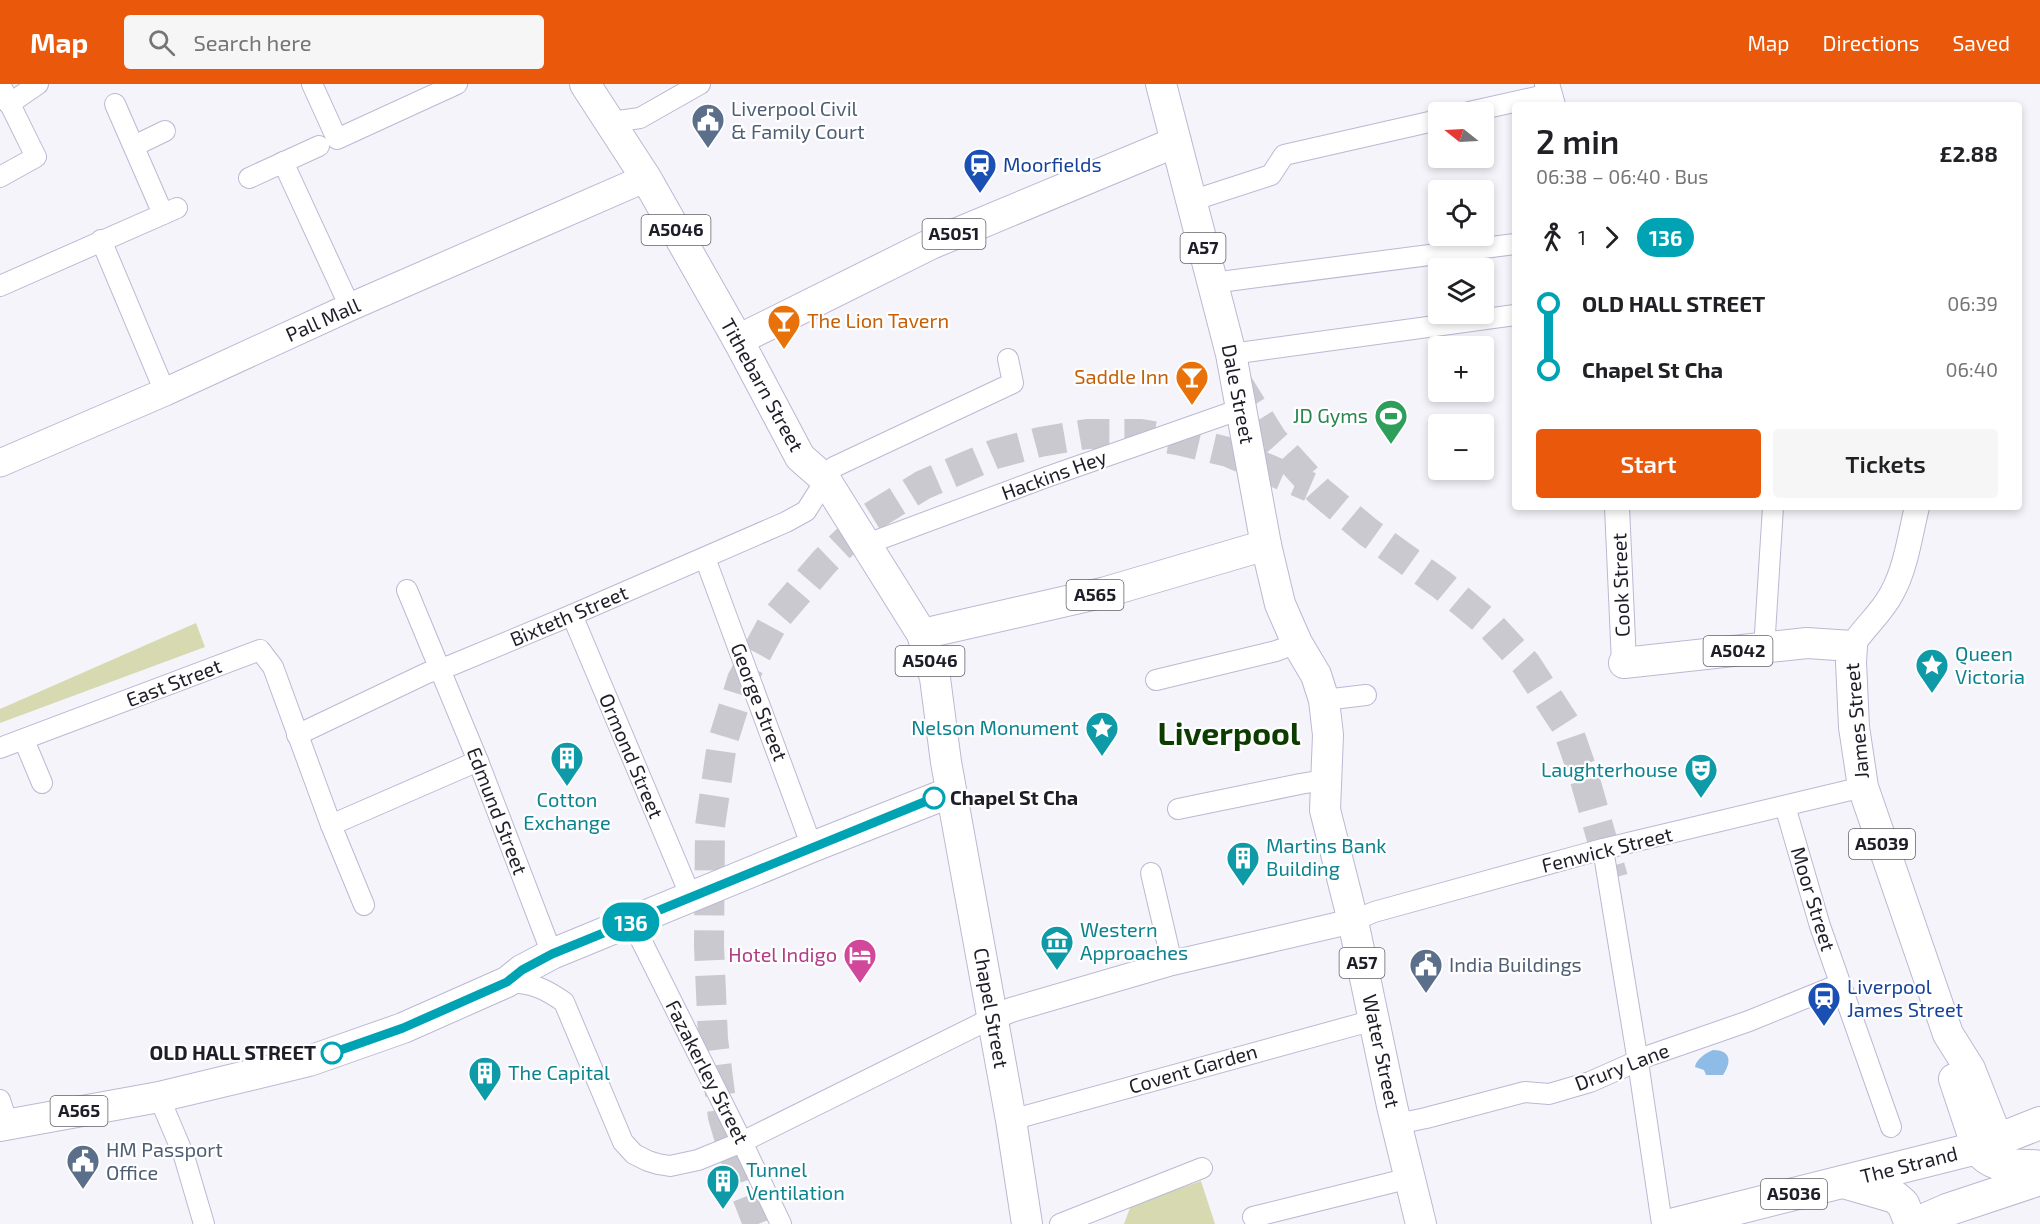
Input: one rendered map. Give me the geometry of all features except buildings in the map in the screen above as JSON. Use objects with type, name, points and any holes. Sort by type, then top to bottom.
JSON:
[{"type":"highway","name":"A5036","points":[[1988,1144],[2040,1123]]},
{"type":"highway","points":[[1988,1144],[1985,1158],[2018,1167],[2040,1167]]},
{"type":"highway","name":"The Strand","points":[[1675,1224],[1988,1144]]},
{"type":"highway","points":[[1915,1224],[1947,1210],[2040,1179]]},
{"type":"highway","name":"The Strand","points":[[1842,1182],[1895,1197],[1903,1204],[1911,1224]]},
{"type":"main road","name":"Tithebarn Street","points":[[585,84],[646,178],[738,340],[800,458],[825,479],[922,634],[934,678],[951,792]]},
{"type":"main road","name":"Dale Street","points":[[1161,84],[1231,354],[1266,545],[1280,604],[1297,643],[1316,675],[1323,700]]},
{"type":"main road","name":"A5051","points":[[738,340],[931,244],[1176,142]]},
{"type":"main road","name":"Pall Mall","points":[[0,462],[165,392],[351,307],[646,178]]},
{"type":"main road","name":"A565","points":[[922,634],[1106,592],[1266,545]]},
{"type":"main road","name":"A5042","points":[[1624,663],[1807,643],[1852,646]]},
{"type":"main road","name":"James Street","points":[[1852,646],[1854,728],[1863,787],[1948,1034],[1970,1070],[1988,1144]]},
{"type":"main road","name":"Water Street","points":[[1323,700],[1328,735],[1325,810],[1353,921],[1421,1224]]},
{"type":"main road","name":"A565","points":[[3,1117],[29,1119],[159,1097],[309,1061],[403,1028],[507,982],[522,970],[552,954],[951,792]]},
{"type":"main road","name":"Chapel Street","points":[[951,792],[1011,1120],[1027,1224]]},
{"type":"street","points":[[0,84],[36,157],[0,177]]},
{"type":"street","points":[[9,104],[38,84]]},
{"type":"street","points":[[312,84],[328,143]]},
{"type":"street","points":[[249,178],[457,84]]},
{"type":"street","points":[[611,122],[640,118],[700,84]]},
{"type":"street","points":[[1514,102],[1550,94]]},
{"type":"street","points":[[1494,106],[1512,102]]},
{"type":"street","points":[[0,286],[170,211],[134,146],[115,104]]},
{"type":"street","points":[[1191,201],[1271,175],[1284,155],[1428,122]]},
{"type":"street","points":[[134,146],[165,131]]},
{"type":"street","points":[[284,162],[351,307]]},
{"type":"street","points":[[101,240],[165,392]]},
{"type":"street","points":[[1212,283],[1512,244]]},
{"type":"street","points":[[1231,354],[1512,315]]},
{"type":"street","points":[[825,479],[834,467],[1013,383],[1008,358]]},
{"type":"street","name":"Hackins Hey","points":[[867,544],[1044,478],[1241,409]]},
{"type":"street","name":"Bixteth Street","points":[[297,735],[427,673],[572,615],[786,522],[807,511],[825,479]]},
{"type":"street","name":"Cook Street","points":[[1617,510],[1624,663]]},
{"type":"street","points":[[1764,649],[1773,510]]},
{"type":"street","points":[[1852,646],[1861,631],[1885,605],[1896,586],[1916,510]]},
{"type":"street","name":"George Street","points":[[705,558],[812,847]]},
{"type":"street","name":"Edmund Street","points":[[407,590],[478,761],[552,954]]},
{"type":"street","name":"Ormond Street","points":[[572,615],[691,897]]},
{"type":"street","points":[[1156,680],[1276,651],[1297,643]]},
{"type":"street","name":"East Street","points":[[0,748],[260,650],[273,667],[331,825],[364,905]]},
{"type":"street","points":[[1323,700],[1366,695]]},
{"type":"street","points":[[24,740],[42,783]]},
{"type":"street","points":[[331,825],[478,761]]},
{"type":"street","points":[[1178,808],[1306,783],[1325,784]]},
{"type":"street","name":"Fenwick Street","points":[[1353,921],[1374,912],[1602,849],[1863,787]]},
{"type":"street","name":"Moor Street","points":[[1785,806],[1820,926],[1891,1127]]},
{"type":"street","points":[[1602,849],[1638,1062],[1662,1224]]},
{"type":"street","points":[[1151,873],[1172,963]]},
{"type":"street","points":[[507,982],[526,982],[546,990],[564,1002],[623,1142],[634,1154],[648,1161],[670,1166],[698,1160],[742,1142],[1011,1010],[1172,963],[1353,921]]},
{"type":"street","name":"Fazakerley Street","points":[[632,922],[781,1224]]},
{"type":"street","name":"Drury Lane","points":[[1397,1124],[1525,1092],[1549,1094],[1590,1083],[1651,1055],[1749,1021],[1840,984]]},
{"type":"street","name":"Covent Garden","points":[[1011,1120],[1374,1020]]},
{"type":"street","points":[[159,1097],[184,1156],[204,1224]]},
{"type":"street","points":[[1060,1224],[1202,1168]]},
{"type":"street","points":[[1253,1217],[1410,1178]]},
{"type":"green space","points":[[196,623],[205,647],[0,723],[0,709]]},
{"type":"green space","points":[[1201,1181],[1215,1224],[1124,1224],[1131,1205]]},
{"type":"water","points":[[1713,1050],[1723,1052],[1728,1058],[1728,1066],[1723,1075],[1706,1075],[1704,1070],[1695,1067],[1699,1059]]},
{"type":"tunnel","points":[[1236,381],[1272,439],[1319,491],[1368,532],[1442,585],[1491,626],[1526,664],[1567,727],[1583,773],[1613,878]]},
{"type":"tunnel","points":[[758,1224],[743,1185],[723,1117],[713,1039],[709,946],[710,826],[722,744],[742,680],[775,619],[825,561],[871,517],[923,485],[995,454],[1040,442],[1087,434],[1141,434],[1228,452],[1310,487]]},
{"type":"bus line","name":"136","points":[[332,1053],[403,1028],[507,982],[536,961],[552,954],[934,798]]},
{"type":"place","name":"Liverpool Civil & Family Court","points":[[708,149]]},
{"type":"place","name":"Moorfields","points":[[980,194]]},
{"type":"place","name":"The Lion Tavern","points":[[784,350]]},
{"type":"place","name":"Saddle Inn","points":[[1192,406]]},
{"type":"place","name":"JD Gyms","points":[[1391,445]]},
{"type":"place","name":"Queen Victoria","points":[[1932,694]]},
{"type":"place","name":"Nelson Monument","points":[[1102,757]]},
{"type":"place","name":"Cotton Exchange","points":[[567,787]]},
{"type":"place","name":"Chapel St Cha","points":[[934,798]]},
{"type":"place","name":"Laughterhouse","points":[[1701,799]]},
{"type":"place","name":"Martins Bank Building","points":[[1243,887]]},
{"type":"place","name":"Western Approaches","points":[[1057,971]]},
{"type":"place","name":"Hotel Indigo","points":[[860,984]]},
{"type":"place","name":"India Buildings","points":[[1426,994]]},
{"type":"place","name":"Liverpool James Street","points":[[1824,1027]]},
{"type":"place","name":"OLD HALL STREET","points":[[332,1053]]},
{"type":"place","name":"The Capital","points":[[485,1102]]},
{"type":"place","name":"HM Passport Office","points":[[83,1190]]},
{"type":"place","name":"Tunnel Ventilation","points":[[723,1210]]},
{"type":"district","name":"Liverpool","points":[[1229,734]]}]
